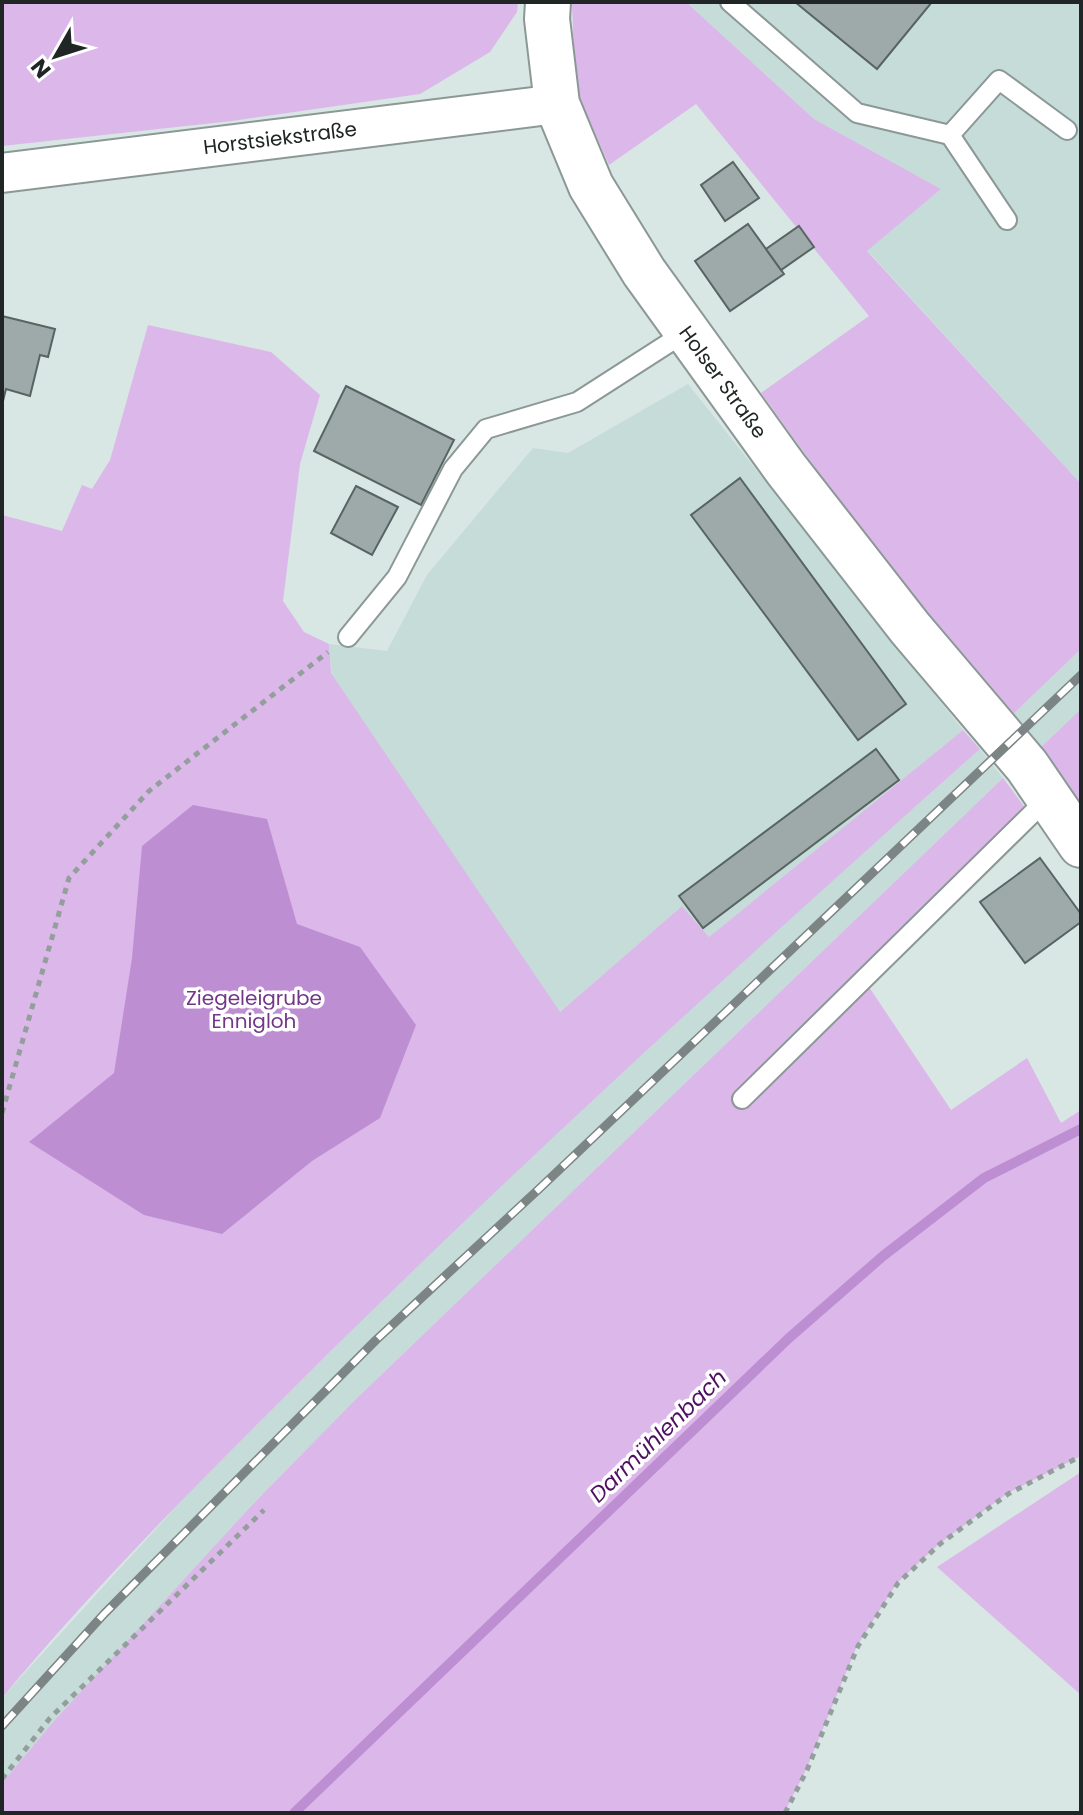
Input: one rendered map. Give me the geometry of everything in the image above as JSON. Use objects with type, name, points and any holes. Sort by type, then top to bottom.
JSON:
[{"type":"main road","name":"Holser Straße","points":[[548,2],[547,19],[557,104],[591,186],[644,272],[786,469],[910,628],[987,717],[1049,797],[1081,845]]},
{"type":"street","name":"Horstsiekstraße","points":[[2,173],[557,104]]},
{"type":"lane","points":[[730,2],[857,113],[950,135],[1007,220]]},
{"type":"lane","points":[[950,135],[999,80],[1067,130]]},
{"type":"lane","points":[[348,637],[397,577],[453,469],[486,429],[577,402],[686,332]]},
{"type":"lane","points":[[742,1099],[1049,797]]},
{"type":"path","points":[[2,1113],[69,878],[149,791],[348,637]]},
{"type":"path","points":[[785,1813],[807,1770],[858,1646],[898,1583],[940,1544],[1008,1494],[1081,1456]]},
{"type":"path","points":[[2,1779],[50,1718],[264,1510]]},
{"type":"shaded area","points":[[686,2],[1081,2],[1081,484],[867,250],[941,189],[814,119]]},
{"type":"shaded area","points":[[688,384],[963,730],[709,937],[682,906],[524,1043],[336,728],[329,644],[387,651],[427,575],[533,448],[568,453]]},
{"type":"shaded area","points":[[1081,649],[1081,709],[1037,751],[1009,718]]},
{"type":"shaded area","points":[[980,749],[1003,778],[355,1400],[253,1504],[54,1721],[2,1783],[2,1698],[196,1485],[444,1239],[733,969]]},
{"type":"shaded area","points":[[193,805],[267,819],[297,924],[360,947],[416,1025],[380,1118],[312,1161],[222,1234],[144,1215],[29,1142],[114,1073],[132,958],[142,846]]},
{"type":"green space","points":[[2,2],[518,2],[517,12],[490,52],[420,94],[232,121],[2,146]]},
{"type":"green space","points":[[572,2],[686,2],[814,119],[941,189],[867,251],[1081,484],[1081,649],[1009,718],[923,617],[761,393],[869,316],[696,104],[609,165],[575,87]]},
{"type":"green space","name":"Ziegeleigrube Ennigloh","points":[[148,325],[271,352],[320,395],[300,464],[283,601],[304,632],[329,644],[331,673],[560,1012],[682,906],[709,937],[963,730],[980,749],[654,1043],[415,1269],[165,1517],[2,1698],[2,515],[62,531],[82,485],[92,489],[110,460]]},
{"type":"green space","points":[[1081,709],[1081,812],[1037,751]]},
{"type":"green space","points":[[1003,778],[1029,813],[861,975],[951,1110],[1027,1058],[1061,1123],[1081,1110],[1081,1456],[1008,1493],[939,1544],[897,1583],[857,1646],[806,1770],[784,1813],[2,1813],[2,1783],[54,1721],[253,1504],[355,1400]]},
{"type":"green space","points":[[1081,1472],[1081,1695],[937,1567]]},
{"type":"building","points":[[795,2],[932,2],[877,69]]},
{"type":"building","points":[[733,162],[759,198],[725,221],[701,185]]},
{"type":"building","points":[[748,224],[784,274],[730,311],[695,261]]},
{"type":"building","points":[[799,226],[814,247],[781,270],[766,249]]},
{"type":"building","points":[[2,316],[55,329],[48,357],[40,355],[30,396],[6,389],[2,405]]},
{"type":"building","points":[[346,386],[454,440],[421,505],[314,451]]},
{"type":"building","points":[[740,478],[906,704],[858,740],[691,515]]},
{"type":"building","points":[[356,486],[398,507],[372,555],[331,533]]},
{"type":"building","points":[[876,749],[899,780],[703,928],[679,896]]},
{"type":"building","points":[[1040,858],[1081,914],[1081,922],[1025,963],[980,902]]},
{"type":"waterway","name":"Darmühlenbach","points":[[294,1813],[789,1338],[883,1256],[984,1178],[1081,1129]]},
{"type":"railway","points":[[2,1726],[104,1614],[376,1340],[1081,675]]}]
